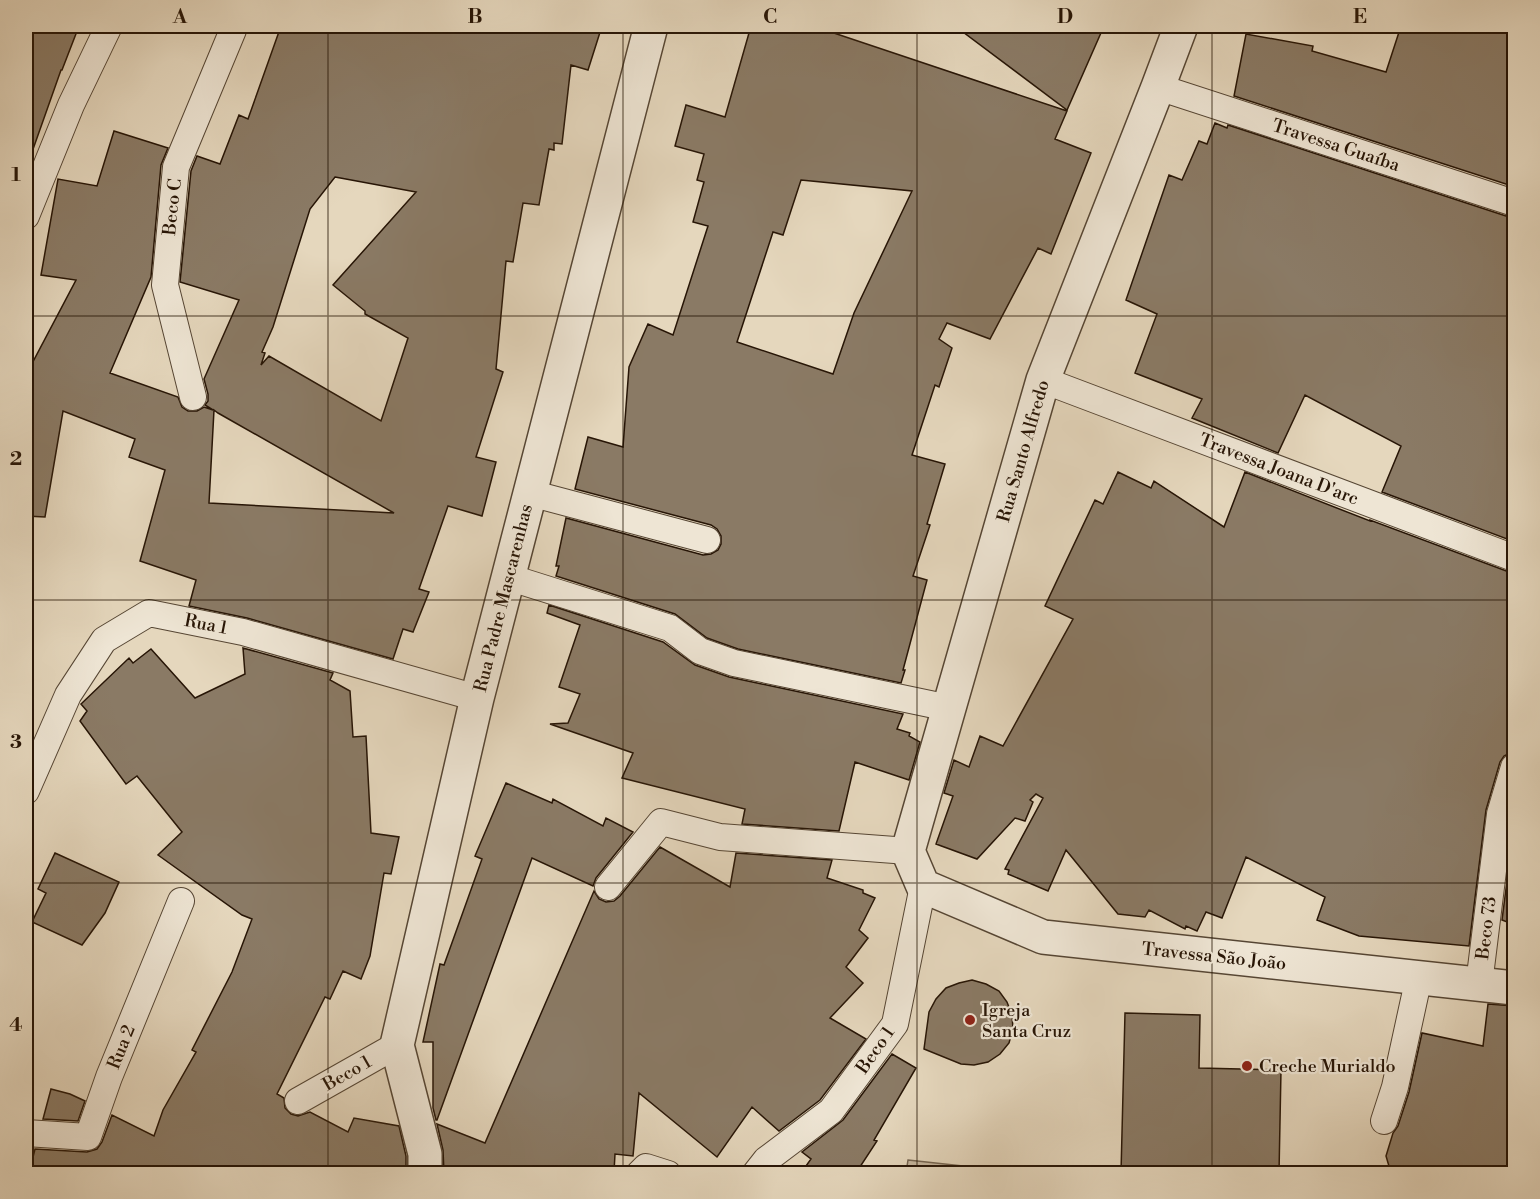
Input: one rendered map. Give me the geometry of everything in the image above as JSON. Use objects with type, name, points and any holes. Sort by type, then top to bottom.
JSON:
[{"type":"street","name":"Rua Padre Mascarenhas","points":[[425,1173],[425,1154],[397,1045],[477,698],[651,26]]},
{"type":"street","name":"Rua Santo Alfredo","points":[[908,850],[1043,380],[1181,26]]},
{"type":"street","points":[[908,850],[923,886]]},
{"type":"street","name":"Travessa São João","points":[[923,886],[1043,937],[1515,988]]},
{"type":"lane","points":[[26,216],[71,105],[109,26]]},
{"type":"lane","name":"Beco C","points":[[193,397],[165,285],[176,166],[233,30],[232,26]]},
{"type":"lane","name":"Travessa Guaíba","points":[[1158,87],[1515,203]]},
{"type":"lane","name":"Travessa Joana D'arc","points":[[1043,380],[1515,558]]},
{"type":"lane","points":[[530,493],[707,540]]},
{"type":"lane","points":[[508,577],[670,628],[700,651],[734,663],[949,708]]},
{"type":"lane","name":"Rua 1","points":[[26,791],[68,695],[104,640],[149,613],[243,632],[477,698]]},
{"type":"lane","name":"Beco 73","points":[[1479,984],[1500,814],[1515,766]]},
{"type":"lane","points":[[608,887],[661,822],[720,837],[908,850]]},
{"type":"lane","name":"Beco 1","points":[[755,1173],[766,1160],[831,1111],[895,1024],[923,886]]},
{"type":"lane","name":"Rua 2","points":[[26,1133],[88,1137],[109,1077],[181,901]]},
{"type":"lane","points":[[1384,1121],[1395,1088],[1419,977]]},
{"type":"lane","name":"Beco 1","points":[[297,1101],[397,1045]]},
{"type":"lane","points":[[639,1173],[646,1167],[668,1173]]},
{"type":"shaded area","points":[[908,1160],[1026,1173],[906,1173]]},
{"type":"building","points":[[26,26],[79,26],[31,155],[26,154]]},
{"type":"building","points":[[281,26],[602,26],[588,70],[571,65],[562,144],[554,143],[554,150],[549,149],[539,205],[523,203],[513,262],[506,261],[496,369],[503,372],[476,457],[496,462],[482,516],[448,506],[419,589],[429,592],[413,632],[403,629],[393,659],[247,618],[189,606],[196,580],[140,561],[165,470],[129,457],[135,439],[63,411],[45,517],[26,516],[26,375],[76,280],[41,275],[58,179],[97,186],[114,131],[168,148],[161,165],[151,277],[110,373],[178,397],[182,407],[188,411],[197,411],[204,407],[213,410],[205,405],[208,401],[208,394],[204,379],[239,300],[180,282],[191,171],[197,156],[220,164],[239,115],[248,119]],"holes":[[[335,177],[416,192],[333,285],[365,311],[365,314],[408,338],[381,421],[269,356],[261,365],[265,353],[262,352],[273,327],[310,209]],[[214,410],[218,413],[394,513],[209,503]]]},
{"type":"building","points":[[751,26],[813,26],[1067,111],[1055,139],[1091,153],[1051,254],[1038,248],[990,339],[947,323],[939,339],[952,348],[939,387],[935,385],[912,455],[945,464],[927,524],[930,525],[913,576],[927,580],[901,683],[738,649],[707,638],[675,614],[556,576],[566,518],[703,555],[718,550],[721,544],[721,536],[711,525],[575,489],[588,437],[623,447],[629,367],[648,324],[673,335],[708,226],[693,222],[704,182],[697,180],[704,154],[675,146],[686,105],[725,117]],"holes":[[[801,180],[912,191],[854,313],[833,374],[737,342],[773,232],[783,235]]]},
{"type":"building","points":[[955,26],[1104,26],[1067,110]]},
{"type":"building","points":[[1401,26],[1515,26],[1515,187],[1234,96],[1246,34],[1313,46],[1312,51],[1386,72]]},
{"type":"building","points":[[1215,123],[1227,128],[1228,125],[1515,218],[1515,542],[1382,492],[1401,446],[1305,395],[1278,453],[1192,418],[1202,399],[1135,373],[1157,314],[1126,300],[1169,175],[1182,180],[1199,141],[1207,144]]},
{"type":"building","points":[[1118,472],[1151,488],[1154,481],[1224,527],[1245,472],[1370,521],[1515,573],[1515,752],[1504,756],[1500,762],[1486,810],[1469,946],[1359,936],[1317,920],[1325,897],[1246,857],[1222,918],[1206,912],[1197,931],[1186,926],[1185,929],[1149,910],[1145,917],[1118,914],[1066,850],[1048,891],[1008,874],[1009,870],[1005,869],[1043,798],[1036,794],[1030,800],[1033,802],[1025,821],[1015,818],[977,859],[936,844],[953,796],[944,793],[954,760],[969,767],[980,736],[1003,746],[1073,619],[1045,606],[1095,500],[1103,504]]},
{"type":"building","points":[[549,605],[663,642],[695,665],[729,677],[903,714],[897,729],[910,733],[909,736],[920,742],[909,780],[855,762],[839,831],[742,824],[745,809],[622,778],[633,753],[550,724],[568,723],[580,694],[559,687],[580,625],[547,613]]},
{"type":"building","points":[[243,648],[333,673],[330,680],[350,691],[353,737],[366,736],[371,833],[399,837],[391,874],[384,873],[370,956],[361,979],[343,971],[330,999],[325,997],[277,1094],[284,1098],[285,1108],[291,1114],[298,1116],[310,1112],[348,1132],[354,1118],[399,1126],[406,1156],[406,1173],[29,1173],[35,1149],[87,1152],[97,1149],[112,1115],[154,1136],[163,1110],[196,1052],[192,1050],[232,972],[252,919],[242,915],[158,855],[182,832],[137,776],[126,784],[80,721],[87,711],[81,704],[129,658],[133,663],[151,649],[195,698],[245,674]]},
{"type":"building","points":[[506,783],[552,803],[553,799],[603,826],[606,818],[633,832],[596,878],[593,886],[532,858],[436,1120],[433,1108],[433,1042],[423,1042],[440,964],[444,965],[482,859],[475,856]]},
{"type":"building","points":[[1515,819],[1515,925],[1502,920]]},
{"type":"building","points":[[660,847],[730,887],[736,853],[832,860],[827,878],[863,890],[863,893],[875,898],[859,930],[868,938],[846,967],[863,983],[830,1018],[866,1039],[820,1100],[779,1131],[752,1107],[717,1157],[639,1093],[633,1156],[615,1154],[614,1172],[562,1167],[563,1173],[444,1173],[443,1150],[437,1124],[485,1143],[594,891],[599,899],[606,902],[614,901]]},
{"type":"building","points":[[55,853],[119,882],[105,913],[82,945],[32,922],[46,893],[38,889]]},
{"type":"building","name":"Igreja Santa Cruz","points":[[972,980],[999,991],[1012,1015],[1013,1029],[1009,1043],[1000,1054],[988,1062],[974,1065],[961,1064],[924,1049],[929,1012],[936,999],[946,988]]},
{"type":"building","points":[[1488,1004],[1515,1006],[1515,1173],[1391,1173],[1386,1156],[1409,1092],[1422,1033],[1483,1046]]},
{"type":"building","points":[[1125,1013],[1200,1015],[1199,1068],[1281,1070],[1279,1173],[1121,1173]]},
{"type":"building","points":[[892,1054],[916,1068],[874,1140],[877,1141],[856,1173],[801,1173],[811,1159],[802,1152],[843,1120]]},
{"type":"building","points":[[51,1089],[85,1101],[78,1121],[43,1119]]},
{"type":"place","name":"Igreja Santa Cruz","points":[[970,1020]]},
{"type":"place","name":"Creche Murialdo","points":[[1247,1066]]}]
